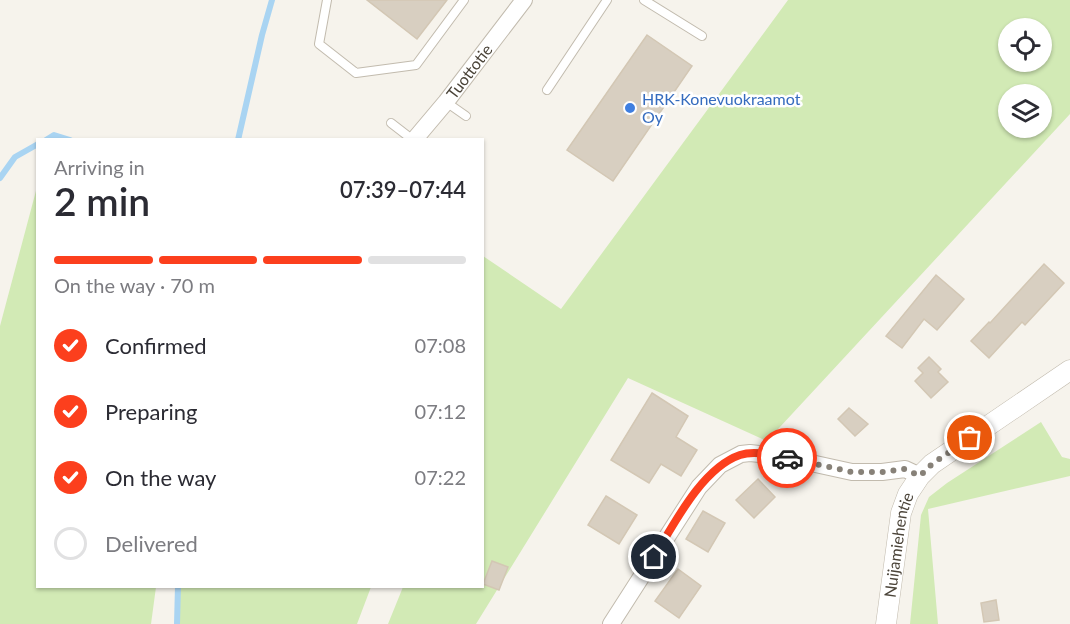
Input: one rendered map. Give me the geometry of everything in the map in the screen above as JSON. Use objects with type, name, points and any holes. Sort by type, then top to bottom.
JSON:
[{"type":"street","name":"Tuottotie","points":[[415,138],[446,102],[524,0]]},
{"type":"street","name":"Nuijamiehentie","points":[[886,624],[901,513],[908,494],[920,476],[932,464],[1070,370]]},
{"type":"street","points":[[611,624],[699,487],[720,465],[741,454],[779,456],[852,472],[905,469],[920,476]]},
{"type":"lane","points":[[327,0],[319,44],[356,73],[416,65],[464,0]]},
{"type":"lane","points":[[547,90],[607,0]]},
{"type":"lane","points":[[644,0],[702,36]]},
{"type":"lane","points":[[446,102],[466,116]]},
{"type":"lane","points":[[391,123],[410,138]]},
{"type":"green space","points":[[788,0],[1070,0],[1070,114],[1052,133],[1052,84],[998,84],[998,138],[1048,138],[767,441],[628,378],[476,624],[388,624],[403,588],[484,588],[484,257],[561,309]]},
{"type":"green space","points":[[36,191],[36,588],[156,588],[151,624],[0,624],[0,326]]},
{"type":"green space","points":[[1041,422],[1062,457],[1070,459],[1070,476],[928,509],[938,624],[910,624],[921,515],[929,497]]},
{"type":"green space","points":[[179,588],[371,588],[357,624],[175,624]]},
{"type":"building","points":[[367,0],[447,0],[417,39]]},
{"type":"building","name":"HRK-Konevuokraamot Oy","points":[[647,35],[692,66],[613,181],[567,150]]},
{"type":"building","points":[[1044,264],[1064,283],[1025,325],[1022,322],[989,358],[971,341]]},
{"type":"building","points":[[936,275],[964,299],[937,330],[924,319],[902,348],[886,336]]},
{"type":"building","points":[[929,357],[941,369],[938,372],[948,382],[931,398],[915,381],[923,373],[918,368]]},
{"type":"building","points":[[652,393],[688,416],[676,437],[697,450],[681,476],[661,464],[649,483],[611,460]]},
{"type":"building","points":[[849,408],[868,424],[855,436],[838,419]]},
{"type":"building","points":[[758,479],[775,497],[754,518],[736,500]]},
{"type":"building","points":[[606,496],[637,515],[619,544],[588,525]]},
{"type":"building","points":[[703,511],[725,523],[708,552],[686,539]]},
{"type":"building","points":[[492,561],[508,567],[499,590],[484,584]]},
{"type":"building","points":[[678,569],[701,586],[679,618],[655,601]]},
{"type":"building","points":[[996,600],[999,620],[984,622],[981,603]]},
{"type":"waterway","points":[[238,138],[272,0]]},
{"type":"waterway","points":[[49,138],[54,135],[64,138]]},
{"type":"waterway","points":[[0,178],[15,157],[36,145]]},
{"type":"waterway","points":[[177,624],[178,588]]},
{"type":"way so far","points":[[787,458],[852,472],[905,469],[920,476],[932,464],[970,438]]},
{"type":"place","name":"HRK-Konevuokraamot Oy","points":[[630,108]]},
{"type":"route","points":[[654,557],[699,487],[720,465],[741,454],[750,453],[787,458]]}]
